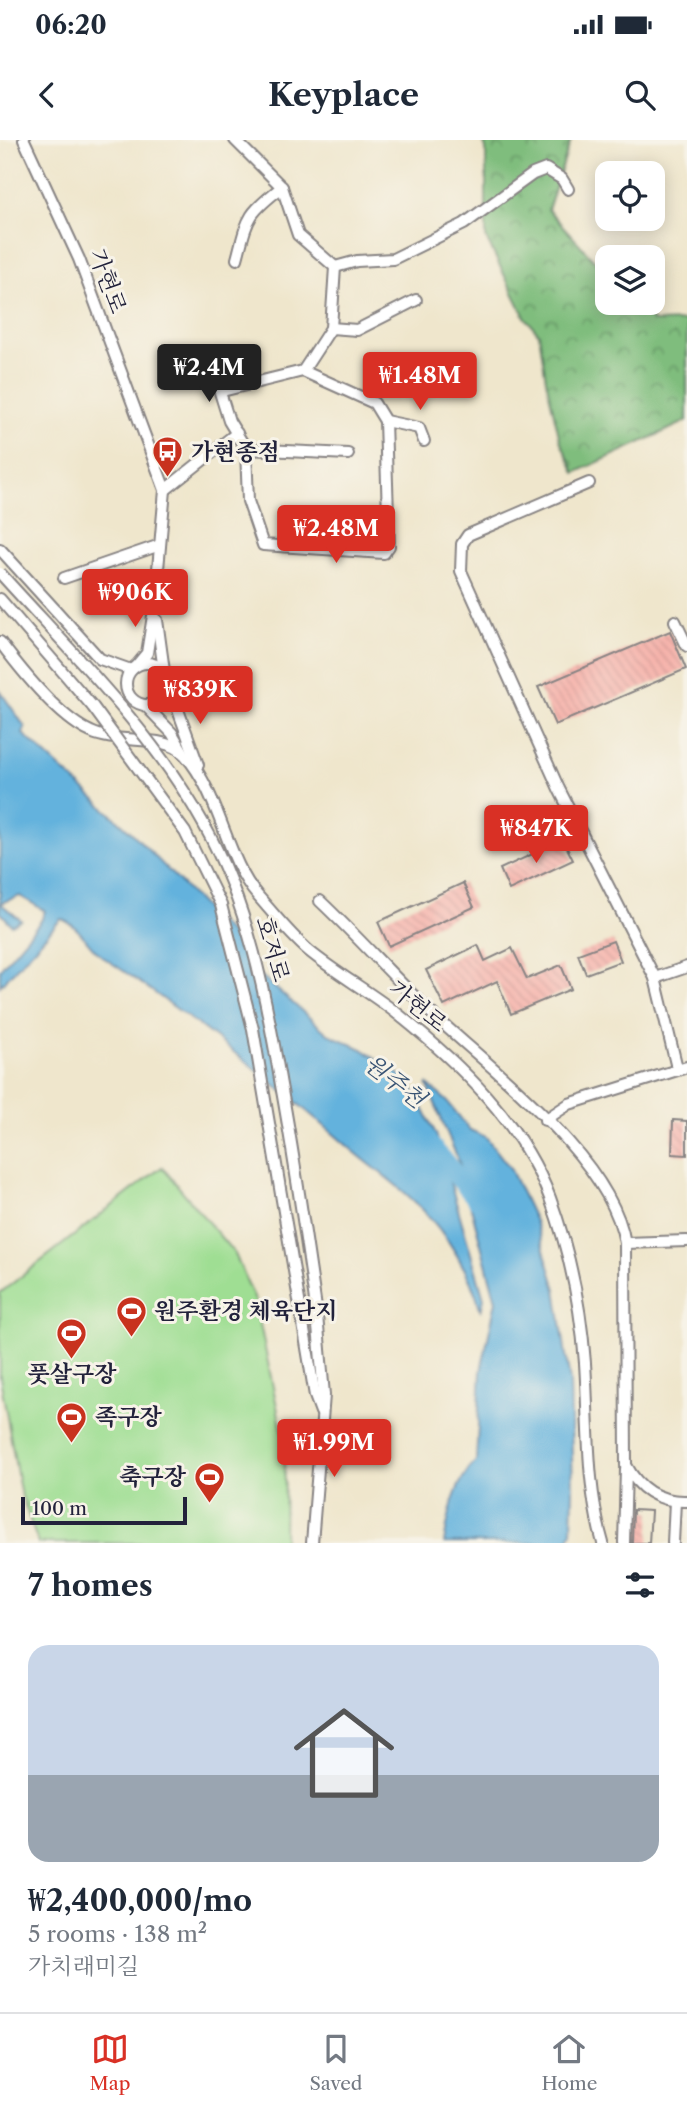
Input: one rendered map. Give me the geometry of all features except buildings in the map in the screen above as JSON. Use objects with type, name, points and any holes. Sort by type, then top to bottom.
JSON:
[{"type":"street","name":"가현로","points":[[24,140],[79,259],[164,489],[155,603]]},
{"type":"street","points":[[235,140],[282,187],[298,235],[335,267]]},
{"type":"street","points":[[335,267],[357,261],[393,259],[464,224],[533,174],[546,169],[562,179],[568,189]]},
{"type":"street","points":[[237,259],[245,227],[254,209],[282,187]]},
{"type":"street","points":[[303,371],[331,328],[335,267]]},
{"type":"street","points":[[331,328],[357,330],[416,300]]},
{"type":"street","points":[[203,357],[213,370],[222,391],[229,421],[246,450],[248,501],[263,545],[384,552],[389,546],[386,421],[374,403],[303,371],[222,391]]},
{"type":"street","points":[[386,421],[419,428],[424,441]]},
{"type":"street","points":[[164,489],[237,433]]},
{"type":"street","points":[[246,450],[348,454]]},
{"type":"street","points":[[545,1120],[569,1104],[682,1067],[655,978],[559,789],[461,571],[462,544],[468,535],[589,483]]},
{"type":"street","points":[[64,579],[160,545]]},
{"type":"street","points":[[0,549],[100,659],[134,667],[152,663],[164,671]]},
{"type":"street","name":"호저로","points":[[0,573],[122,709],[168,767],[204,824],[250,936],[265,1000],[294,1156],[317,1315],[324,1395],[313,1543]]},
{"type":"street","name":"호저로","points":[[0,599],[93,707],[163,800],[185,832],[222,905],[253,1030],[315,1396],[321,1412]]},
{"type":"street","points":[[155,603],[147,653],[134,667],[126,682],[128,695],[145,705],[164,698],[169,685]]},
{"type":"street","points":[[155,603],[164,671],[202,777]]},
{"type":"street","points":[[675,621],[687,646]]},
{"type":"street","points":[[0,642],[57,706],[91,733],[125,741],[160,742],[183,752]]},
{"type":"street","name":"가현로","points":[[145,705],[172,733],[202,777],[256,893],[307,949],[399,1014],[460,1069],[507,1120],[539,1170],[560,1231],[577,1295],[585,1359],[592,1486],[603,1543]]},
{"type":"street","points":[[320,901],[595,1172],[622,1224],[625,1242],[624,1543]]},
{"type":"street","points":[[655,978],[687,967]]},
{"type":"street","points":[[625,1242],[687,1241]]},
{"type":"street","points":[[626,1465],[634,1480],[645,1490],[681,1501],[673,1543]]},
{"type":"green space","points":[[483,140],[571,140],[548,210],[595,261],[595,315],[646,315],[654,322],[687,321],[687,421],[575,473],[560,440],[539,334],[525,317],[486,238],[486,149]]},
{"type":"green space","name":"원주환경 체육단지","points":[[162,1167],[235,1254],[255,1300],[285,1445],[284,1543],[38,1543],[20,1491],[0,1377],[0,1293]]},
{"type":"water","points":[[0,691],[25,727],[23,734],[133,834],[250,954],[249,965],[328,1034],[362,1049],[409,1081],[436,1134],[484,1298],[481,1311],[457,1256],[440,1230],[412,1199],[230,1049],[103,957],[68,922],[61,919],[0,986],[0,969],[41,921],[45,911],[20,896],[0,903]]},
{"type":"water","points":[[0,903],[21,920],[12,925],[0,912]]},
{"type":"water","points":[[427,1084],[447,1101],[470,1130],[486,1137],[510,1168],[535,1221],[556,1289],[570,1382],[573,1491],[572,1532],[567,1543],[444,1543],[458,1489],[476,1461],[481,1371],[496,1301],[459,1162]]},
{"type":"waterway","name":"원주천","points":[[425,1139],[481,1204]]},
{"type":"place","name":"가현종점","points":[[168,479]]},
{"type":"place","name":"원주환경 체육단지","points":[[131,1338]]},
{"type":"place","name":"풋살구장","points":[[72,1360]]},
{"type":"place","name":"족구장","points":[[72,1444]]},
{"type":"place","name":"축구장","points":[[209,1504]]}]
